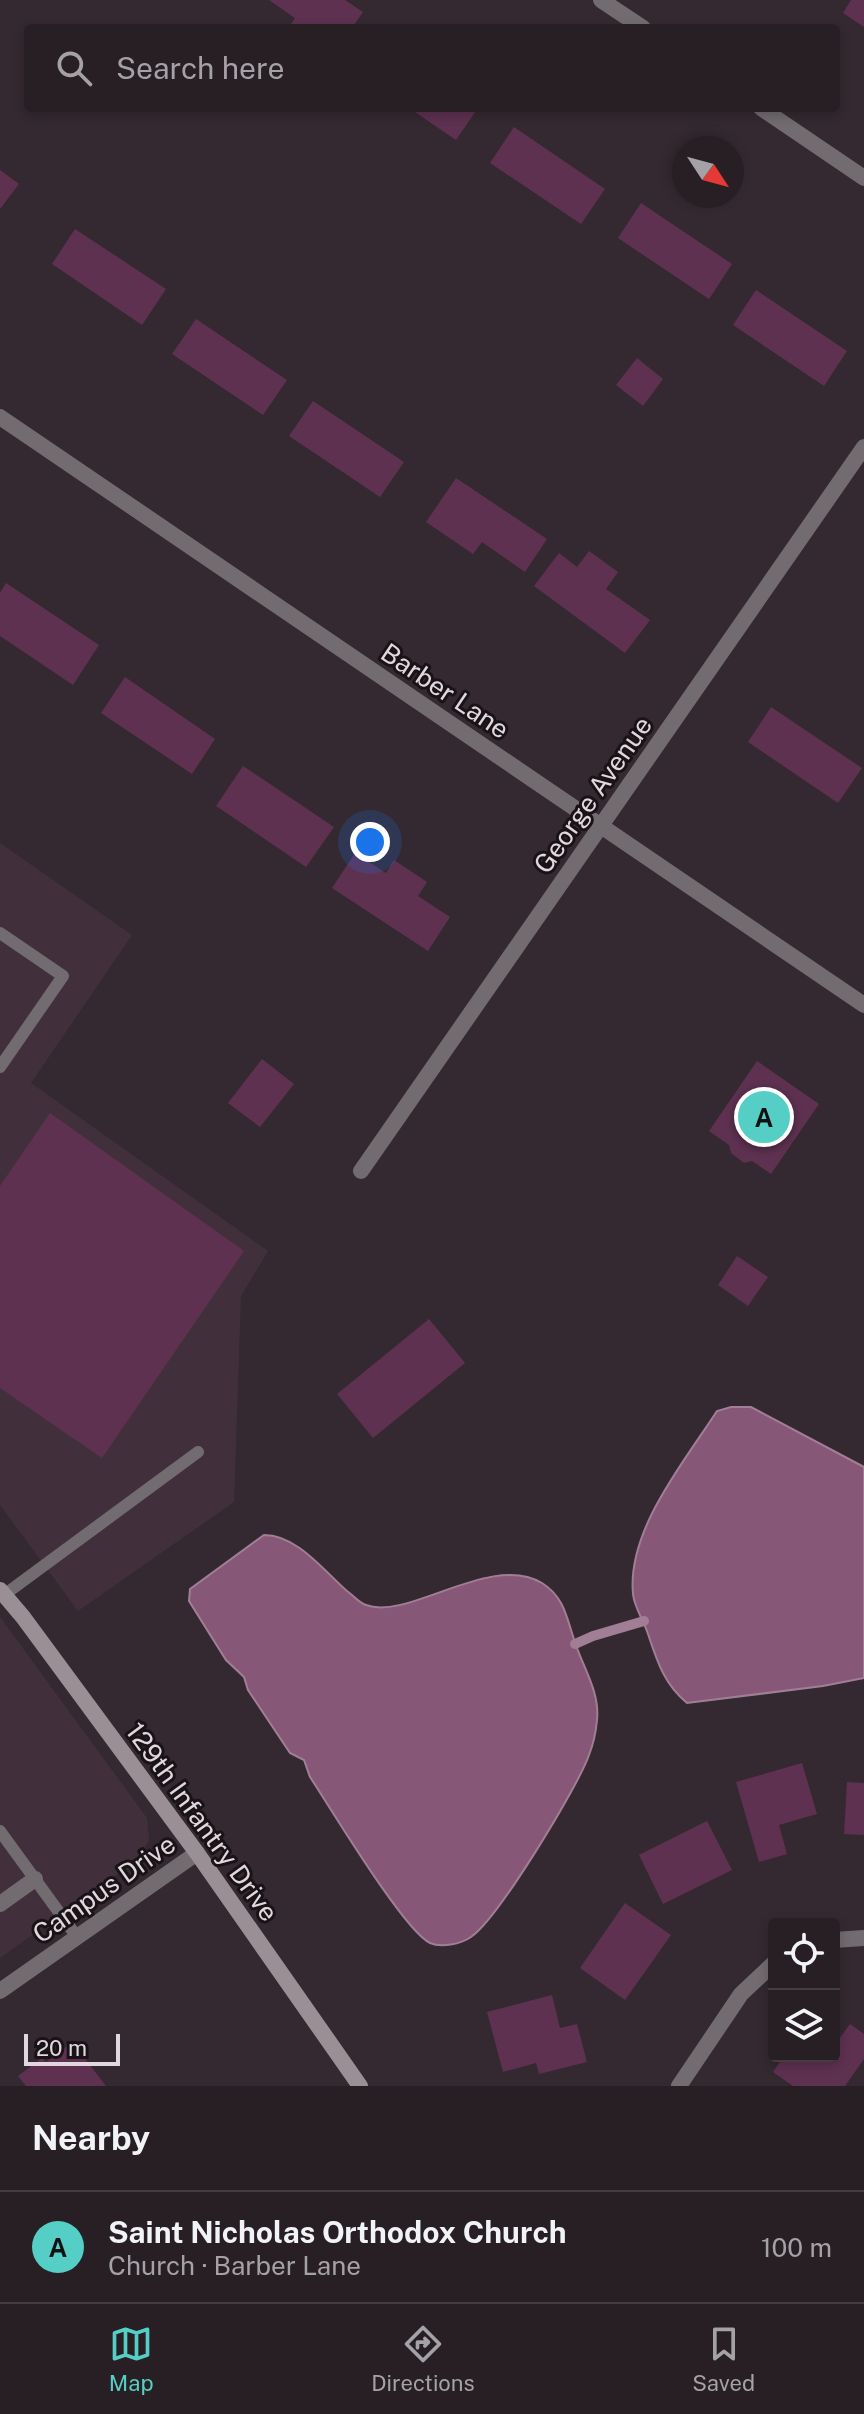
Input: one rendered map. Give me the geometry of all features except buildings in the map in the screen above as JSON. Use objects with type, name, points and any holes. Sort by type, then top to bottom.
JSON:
[{"type":"street","points":[[601,0],[637,24]]},
{"type":"street","points":[[767,112],[864,178]]},
{"type":"street","name":"Barber Lane","points":[[0,417],[864,1005]]},
{"type":"street","name":"George Avenue","points":[[361,1171],[864,447]]},
{"type":"street","name":"129th Infantry Drive","points":[[2,1592],[197,1853],[360,2086]]},
{"type":"street","name":"Campus Drive","points":[[0,1991],[197,1853]]},
{"type":"street","points":[[0,1904],[35,1879]]},
{"type":"street","points":[[840,1940],[864,1938]]},
{"type":"street","points":[[679,2086],[741,1994],[768,1969]]},
{"type":"lane","points":[[0,933],[63,976],[0,1067]]},
{"type":"lane","points":[[2,1592],[198,1452]]},
{"type":"lane","points":[[0,1831],[77,1937]]},
{"type":"shaded area","points":[[0,843],[132,935],[31,1083],[268,1251],[241,1296],[234,1502],[78,1611],[0,1505]]},
{"type":"shaded area","points":[[751,1407],[864,1467],[864,1678],[687,1703],[662,1672],[633,1594],[639,1546],[660,1498],[689,1452],[717,1411]]},
{"type":"shaded area","points":[[264,1535],[298,1547],[366,1605],[384,1607],[404,1604],[499,1576],[522,1576],[542,1583],[561,1603],[596,1700],[597,1720],[592,1747],[570,1795],[536,1852],[499,1906],[471,1937],[445,1945],[430,1943],[418,1934],[368,1867],[310,1777],[304,1760],[290,1753],[248,1690],[244,1677],[226,1660],[189,1601],[190,1589]]},
{"type":"shaded area","points":[[0,1617],[147,1818],[149,1840],[137,1860],[0,1958]]},
{"type":"waterway","points":[[575,1644],[644,1621]]},
{"type":"place","name":"Saint Nicholas Orthodox Church","points":[[764,1117]]}]
